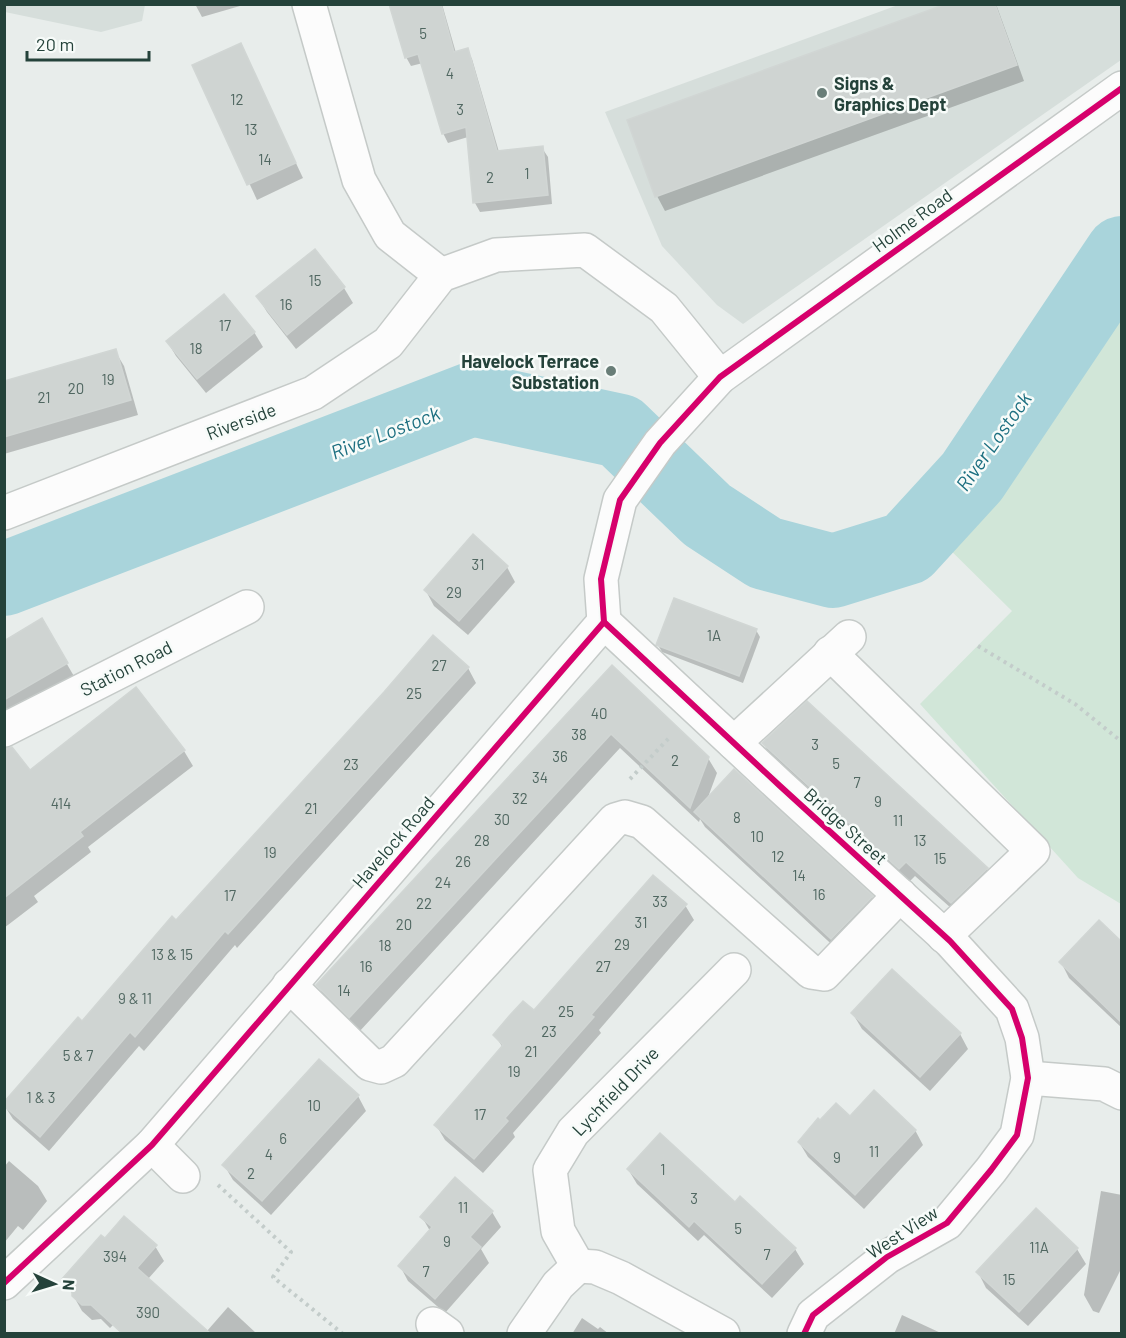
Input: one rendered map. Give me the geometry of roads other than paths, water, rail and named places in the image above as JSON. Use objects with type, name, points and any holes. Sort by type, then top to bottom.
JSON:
[{"type":"street","points":[[309,4],[360,180],[390,235],[441,275],[496,255],[585,250],[664,308],[720,377],[660,443],[620,500],[601,579],[604,621]]},
{"type":"street","name":"Holme Road","points":[[720,377],[1122,88]]},
{"type":"street","name":"Riverside","points":[[4,513],[313,393],[388,343],[441,275]]},
{"type":"street","name":"Station Road","points":[[4,730],[247,607]]},
{"type":"street","name":"Bridge Street","points":[[604,621],[944,936],[1012,1009],[1022,1038],[1028,1078]]},
{"type":"street","name":"Havelock Road","points":[[4,1283],[152,1144],[604,621]]},
{"type":"street","points":[[734,743],[839,645],[1033,851],[944,936]]},
{"type":"street","points":[[289,985],[370,1064],[381,1067],[394,1061],[615,820],[625,817],[642,822],[812,972],[824,974],[900,895]]},
{"type":"street","name":"Lychfield Drive","points":[[578,1266],[558,1231],[550,1170],[573,1132],[734,970]]},
{"type":"street","points":[[1028,1078],[1104,1084],[1122,1093]]},
{"type":"street","name":"West View","points":[[804,1334],[813,1315],[887,1257],[947,1223],[1017,1135],[1028,1078]]},
{"type":"street","points":[[152,1144],[198,1179]]},
{"type":"street","points":[[524,1334],[558,1285],[578,1266],[595,1267],[621,1278],[723,1334]]},
{"type":"waterway","name":"River Lostock","points":[[4,579],[472,399],[620,431],[707,515],[765,553],[833,571],[907,548],[972,477],[1122,253]]},
{"type":"place","name":"Signs & Graphics Dept","points":[[822,93]]},
{"type":"place","name":"Havelock Terrace Substation","points":[[611,371]]}]
